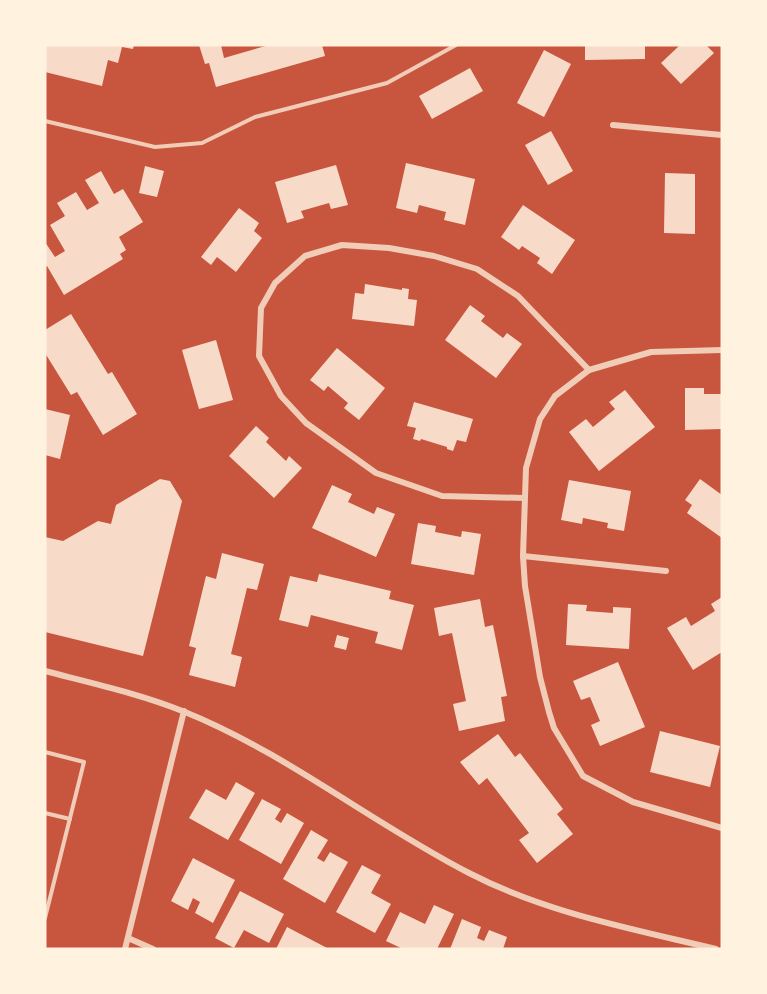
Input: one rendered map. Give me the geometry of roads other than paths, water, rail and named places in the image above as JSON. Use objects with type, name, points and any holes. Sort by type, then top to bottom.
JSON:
[{"type":"street","points":[[614,125],[722,135]]},
{"type":"street","points":[[524,498],[442,496],[376,473],[306,423],[281,396],[259,356],[261,308],[275,283],[305,256],[342,244],[389,248],[434,256],[477,269],[518,296],[589,370]]},
{"type":"street","points":[[722,350],[651,352],[589,370],[555,396],[540,419],[526,468],[523,556],[525,586],[540,677],[549,712],[554,728],[583,776],[633,802],[722,828]]},
{"type":"street","points":[[523,556],[666,571]]},
{"type":"street","points":[[45,672],[102,686],[184,711],[263,750],[470,874],[546,905],[716,949]]},
{"type":"street","points":[[125,949],[184,711]]},
{"type":"street","points":[[128,938],[153,949]]},
{"type":"lane","points":[[45,121],[155,147],[202,143],[255,117],[387,83],[456,45]]},
{"type":"lane","points":[[45,752],[84,762],[45,918]]},
{"type":"lane","points":[[45,813],[70,819]]}]
